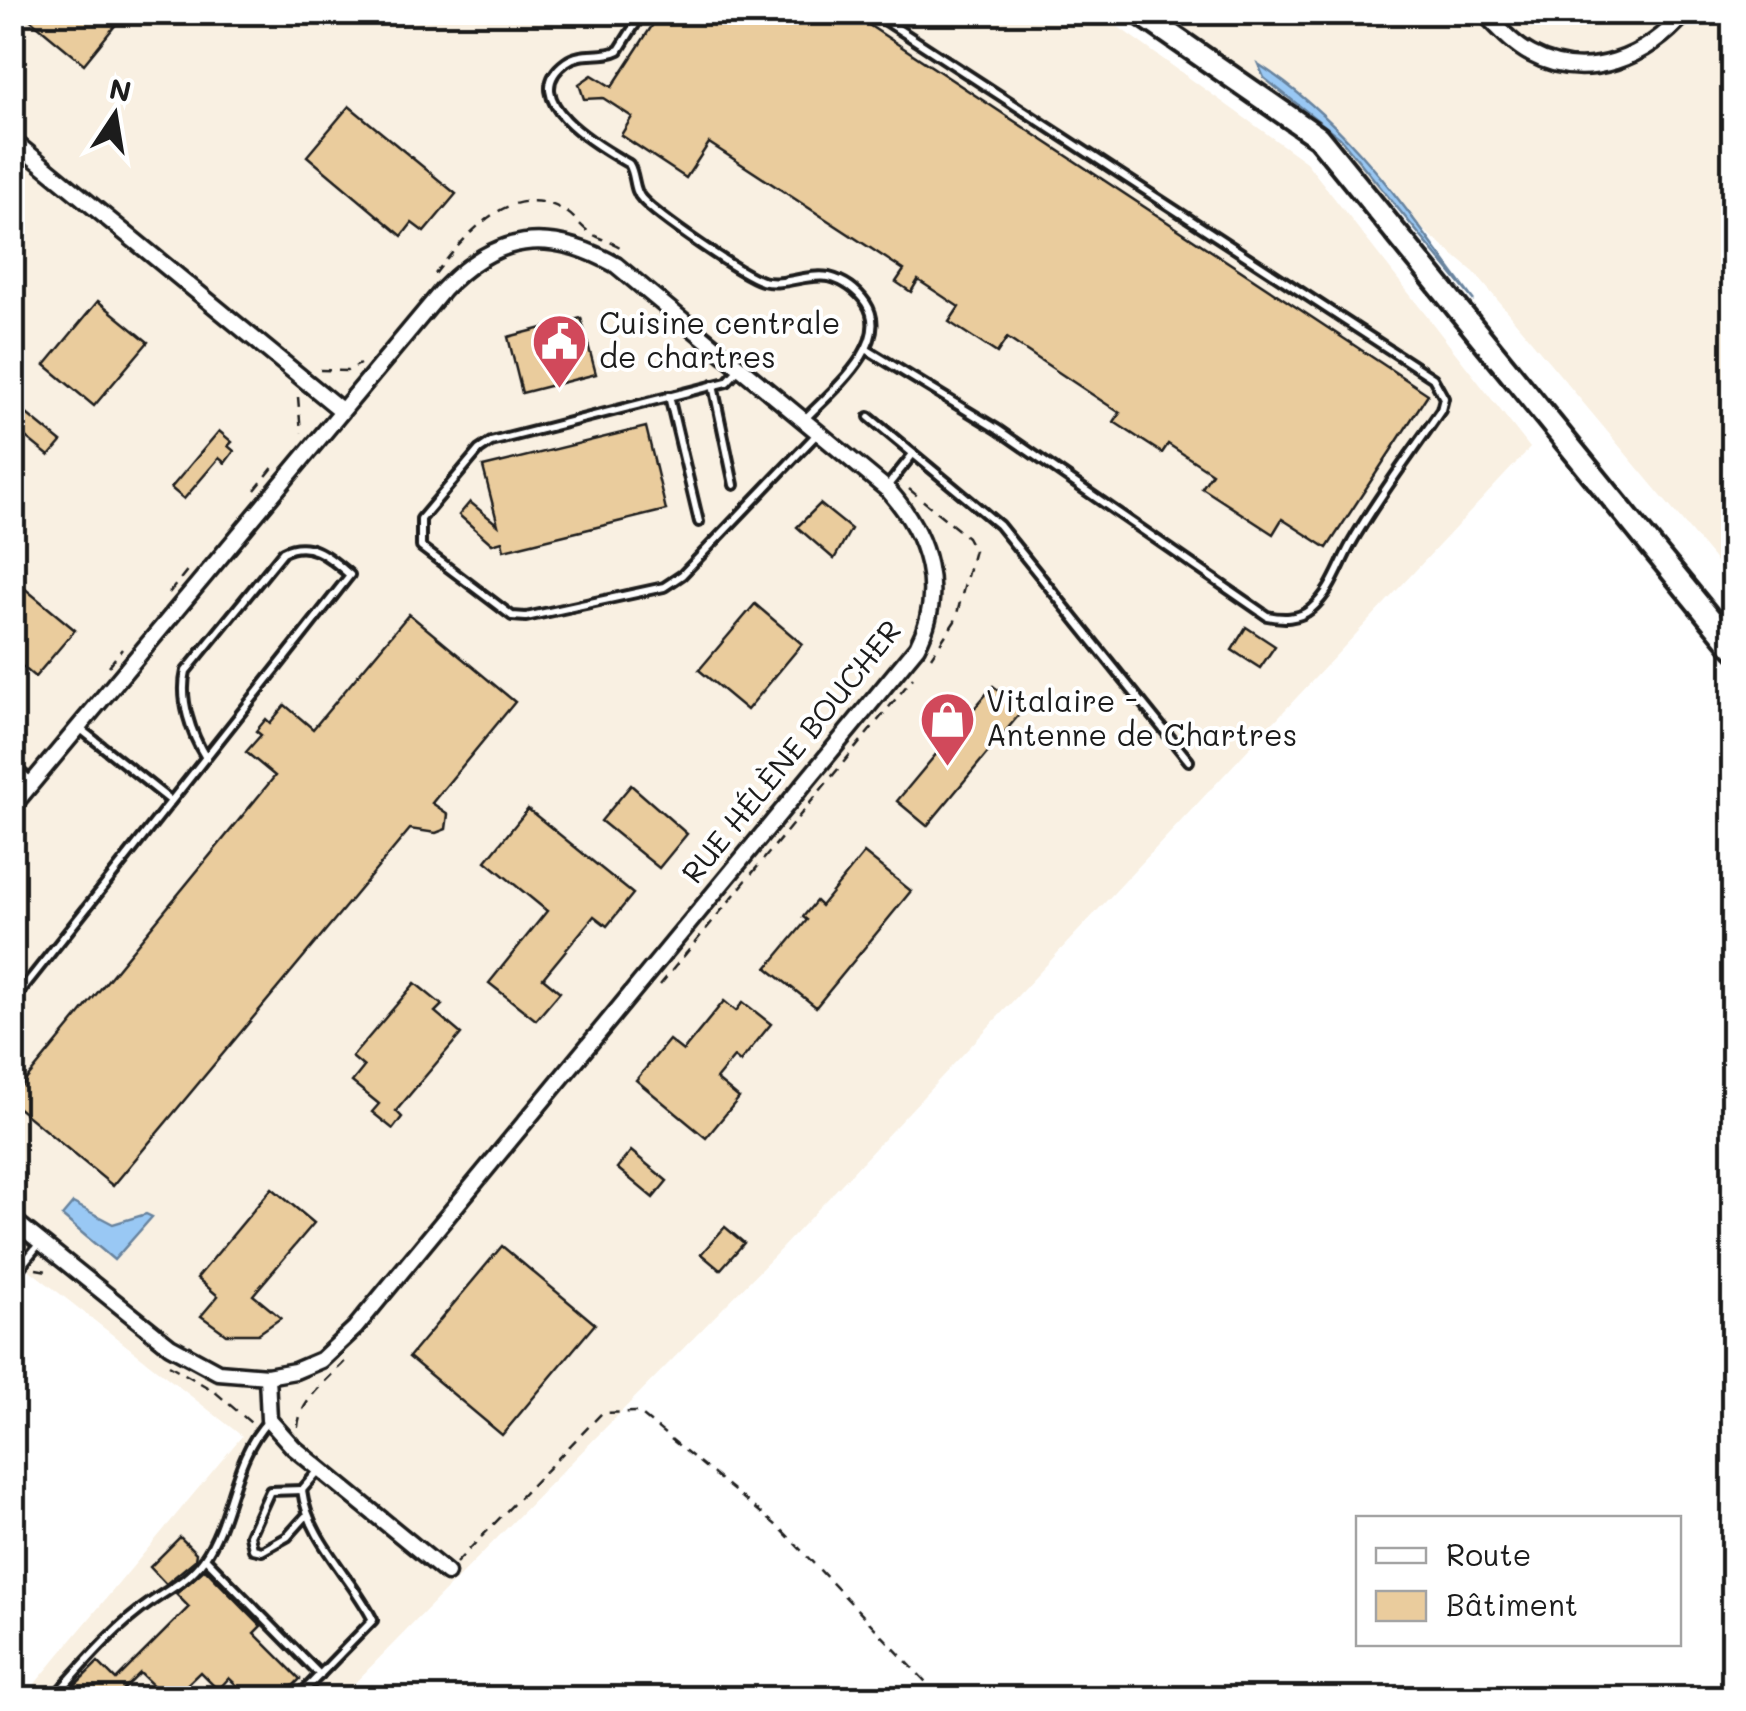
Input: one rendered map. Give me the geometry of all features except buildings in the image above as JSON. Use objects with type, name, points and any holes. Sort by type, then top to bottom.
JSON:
[{"type":"main road","points":[[1138,12],[1318,137],[1734,648]]},
{"type":"street","points":[[1482,12],[1532,54],[1555,62],[1602,65],[1637,54],[1670,31],[1686,12]]},
{"type":"street","points":[[12,140],[342,410]]},
{"type":"street","name":"RUE HÉLÈNE BOUCHER","points":[[12,807],[464,267],[492,251],[534,240],[588,249],[616,265],[816,434],[889,483],[913,518],[930,566],[929,624],[917,647],[355,1328],[321,1360],[267,1376],[239,1376],[192,1361],[12,1219]]},
{"type":"street","points":[[267,1376],[269,1420],[320,1469],[447,1573]]},
{"type":"lane","points":[[643,12],[619,50],[583,54],[564,63],[553,90],[560,116],[591,142],[629,164],[641,199],[748,275],[778,283],[804,274],[843,281],[870,310],[874,334],[866,349],[802,421]]},
{"type":"lane","points":[[866,349],[998,429],[1267,616],[1278,618],[1296,618],[1311,609],[1338,575],[1350,545],[1441,410],[1444,398],[1433,378],[872,12]]},
{"type":"lane","points":[[739,369],[727,382],[491,442],[478,450],[421,519],[421,547],[512,616],[526,617],[664,586],[682,575],[816,434]]},
{"type":"lane","points":[[713,385],[734,485]]},
{"type":"lane","points":[[669,396],[699,522]]},
{"type":"lane","points":[[869,417],[999,525],[1190,761]]},
{"type":"lane","points":[[889,483],[913,454]]},
{"type":"lane","points":[[12,1002],[172,801],[206,758],[350,575],[322,552],[304,546],[282,552],[186,671],[183,682],[192,736],[206,758]]},
{"type":"lane","points":[[78,727],[172,801]]},
{"type":"lane","points":[[12,764],[32,782]]},
{"type":"lane","points":[[15,1274],[40,1242]]},
{"type":"lane","points":[[52,1698],[107,1640],[153,1600],[174,1592],[205,1558],[250,1442],[269,1420]]},
{"type":"lane","points":[[297,1698],[373,1620],[359,1592],[305,1516],[302,1490],[320,1469]]},
{"type":"lane","points":[[302,1490],[270,1491],[250,1535],[253,1549],[262,1551],[287,1537],[305,1516]]},
{"type":"lane","points":[[205,1558],[320,1675]]},
{"type":"path","points":[[426,286],[473,228],[514,203],[535,200],[556,206],[629,256]]},
{"type":"path","points":[[312,367],[338,373],[365,360]]},
{"type":"path","points":[[300,395],[300,438]]},
{"type":"path","points":[[254,494],[278,463]]},
{"type":"path","points":[[889,483],[967,538],[974,550],[955,621],[927,661]]},
{"type":"path","points":[[168,593],[191,567]]},
{"type":"path","points":[[104,673],[125,646]]},
{"type":"path","points":[[658,986],[918,672]]},
{"type":"path","points":[[301,1433],[297,1424],[304,1406],[348,1357]]},
{"type":"path","points":[[447,1573],[602,1414],[638,1412],[782,1530],[942,1698]]},
{"type":"shaded area","points":[[12,13],[1099,13],[1306,162],[1530,448],[778,1252],[340,1698],[23,1698],[242,1436],[13,1257]]},
{"type":"shaded area","points":[[1162,13],[1733,13],[1733,582],[1474,272]]},
{"type":"water","points":[[1258,64],[1292,88],[1350,142],[1474,301],[1340,138],[1264,78]]},
{"type":"water","points":[[73,1203],[113,1224],[146,1214],[152,1217],[114,1260],[62,1216]]},
{"type":"place","name":"Cuisine centrale de chartres","points":[[560,390]]},
{"type":"place","name":"Vitalaire - Antenne de Chartres","points":[[947,768]]}]
